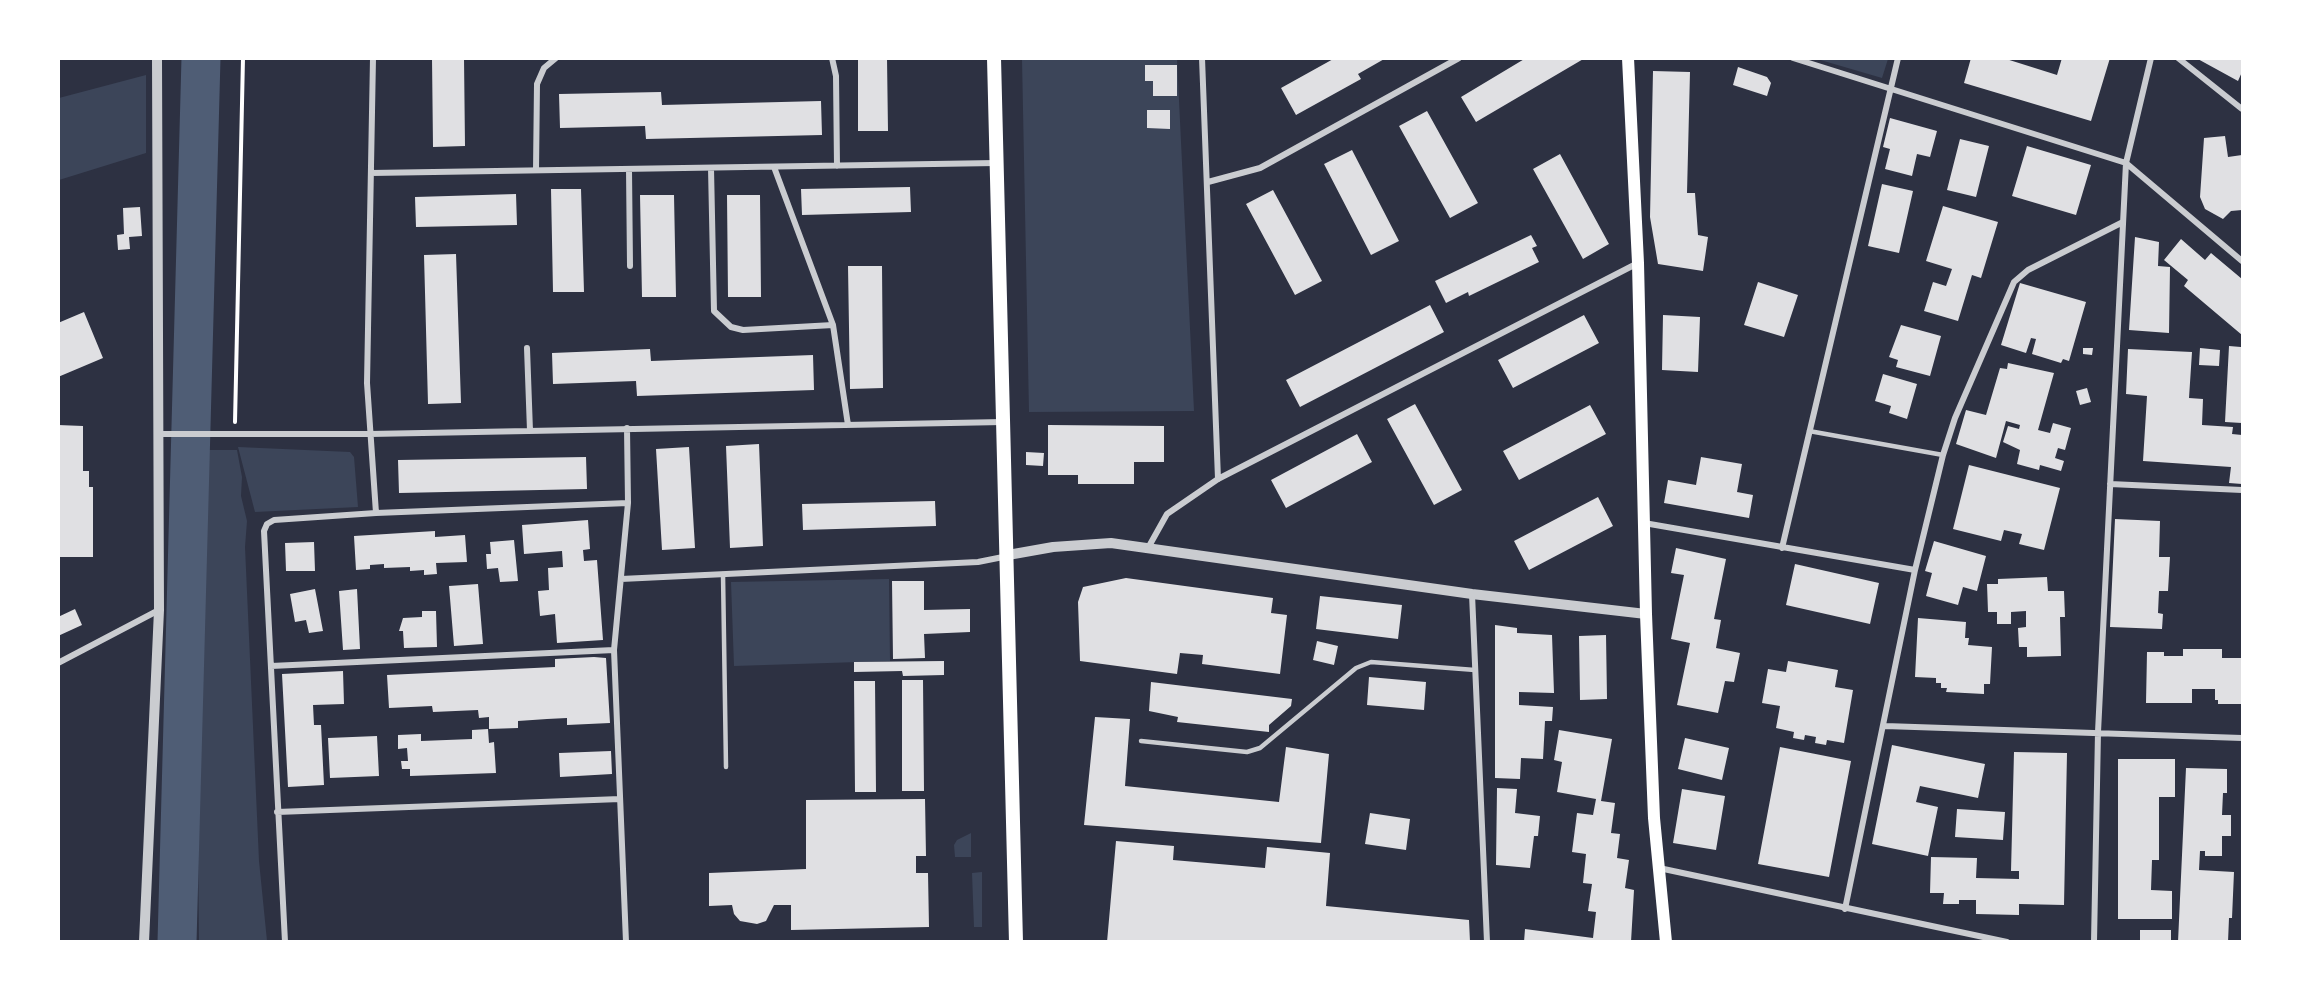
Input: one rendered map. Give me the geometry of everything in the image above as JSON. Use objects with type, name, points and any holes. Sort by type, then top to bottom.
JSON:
[{"type":"main road","points":[[994,58],[1016,942]]},
{"type":"main road","points":[[1628,58],[1638,263],[1646,614],[1657,868],[1666,942]]},
{"type":"street","points":[[144,942],[166,434],[157,58]]},
{"type":"street","points":[[373,58],[367,349],[369,434],[376,513]]},
{"type":"street","points":[[536,170],[537,84],[544,68],[556,58]]},
{"type":"street","points":[[832,58],[836,76],[837,166]]},
{"type":"street","points":[[1202,58],[1218,479]]},
{"type":"street","points":[[1208,182],[1260,168],[1459,58]]},
{"type":"street","points":[[1782,548],[1888,89],[1898,58]]},
{"type":"street","points":[[2094,942],[2098,732],[2122,222],[2126,163],[2151,58]]},
{"type":"street","points":[[2178,58],[2242,109]]},
{"type":"street","points":[[1797,59],[2126,163],[2241,258]]},
{"type":"street","points":[[371,173],[996,163]]},
{"type":"street","points":[[774,167],[833,325],[848,425]]},
{"type":"street","points":[[711,168],[714,311],[731,327],[743,330],[833,325]]},
{"type":"street","points":[[629,169],[630,266]]},
{"type":"street","points":[[1845,909],[1885,726],[1915,570],[1954,418],[2014,282],[2028,270],[2122,222]]},
{"type":"street","points":[[1148,548],[1167,514],[1218,479],[1638,263]]},
{"type":"street","points":[[527,348],[530,431]]},
{"type":"street","points":[[166,434],[369,434],[1004,422]]},
{"type":"street","points":[[626,942],[614,650],[628,503],[627,428]]},
{"type":"street","points":[[2110,484],[2242,490]]},
{"type":"street","points":[[285,942],[264,531],[267,524],[274,520],[376,513],[628,503]]},
{"type":"street","points":[[1644,523],[1915,570]]},
{"type":"street","points":[[621,579],[978,562],[1053,547],[1092,543],[1148,548],[1472,594],[1646,614]]},
{"type":"street","points":[[1472,594],[1487,942]]},
{"type":"street","points":[[58,663],[159,609]]},
{"type":"street","points":[[271,666],[614,650]]},
{"type":"street","points":[[1885,726],[2242,738]]},
{"type":"street","points":[[277,813],[620,799]]},
{"type":"street","points":[[1657,868],[2007,942]]},
{"type":"lane","points":[[1809,431],[1943,455]]},
{"type":"lane","points":[[723,574],[726,767]]},
{"type":"lane","points":[[1141,741],[1246,752],[1260,748],[1356,668],[1371,662],[1475,670]]},
{"type":"path","points":[[235,435],[243,58]]},
{"type":"shaded area","points":[[1022,59],[1177,59],[1194,411],[1029,412]]},
{"type":"shaded area","points":[[1817,59],[1888,59],[1882,78]]},
{"type":"shaded area","points":[[146,75],[146,153],[59,180],[59,98]]},
{"type":"shaded area","points":[[238,447],[350,452],[354,457],[358,507],[255,512]]},
{"type":"shaded area","points":[[202,450],[237,450],[242,477],[241,496],[247,521],[245,547],[259,861],[267,941],[199,941],[197,743]]},
{"type":"shaded area","points":[[889,579],[890,661],[734,666],[731,582]]},
{"type":"shaded area","points":[[971,833],[971,857],[955,857],[954,845],[957,840]]},
{"type":"shaded area","points":[[982,872],[982,927],[974,927],[972,873]]},
{"type":"building","points":[[432,58],[464,58],[465,146],[433,147]]},
{"type":"building","points":[[858,58],[887,58],[888,131],[858,131]]},
{"type":"building","points":[[1335,58],[1386,58],[1358,74],[1361,79],[1296,115],[1281,88]]},
{"type":"building","points":[[1526,58],[1585,58],[1476,122],[1461,97]]},
{"type":"building","points":[[1971,58],[2003,58],[2057,75],[2062,58],[2110,58],[2091,121],[1964,83]]},
{"type":"building","points":[[2196,58],[2242,58],[2242,72],[2238,81]]},
{"type":"building","points":[[1145,65],[1177,65],[1177,96],[1153,96],[1153,81],[1145,81]]},
{"type":"building","points":[[1738,67],[1767,77],[1771,83],[1767,96],[1733,85]]},
{"type":"building","points":[[1653,71],[1690,72],[1687,193],[1695,193],[1698,235],[1708,237],[1703,271],[1658,264],[1650,217]]},
{"type":"building","points":[[661,92],[662,105],[821,101],[822,135],[646,139],[645,126],[560,128],[559,94]]},
{"type":"building","points":[[1147,110],[1170,110],[1170,129],[1147,128]]},
{"type":"building","points":[[1427,111],[1478,203],[1450,218],[1399,126]]},
{"type":"building","points":[[1890,118],[1937,131],[1930,157],[1917,154],[1912,176],[1885,169],[1890,149],[1883,147]]},
{"type":"building","points":[[2225,136],[2228,157],[2242,155],[2242,210],[2231,211],[2223,219],[2205,209],[2200,197],[2204,138]]},
{"type":"building","points":[[1960,139],[1989,146],[1976,197],[1947,190]]},
{"type":"building","points":[[2027,146],[2091,165],[2076,215],[2012,196]]},
{"type":"building","points":[[1352,150],[1399,241],[1371,255],[1324,164]]},
{"type":"building","points":[[1560,154],[1609,244],[1583,259],[1533,169]]},
{"type":"building","points":[[1882,184],[1913,191],[1899,253],[1868,246]]},
{"type":"building","points":[[910,187],[911,212],[802,215],[801,189]]},
{"type":"building","points":[[551,189],[581,189],[584,292],[553,292]]},
{"type":"building","points":[[1273,190],[1322,281],[1295,295],[1246,204]]},
{"type":"building","points":[[516,194],[517,225],[416,227],[415,197]]},
{"type":"building","points":[[640,195],[674,195],[676,297],[642,297]]},
{"type":"building","points":[[727,195],[760,195],[761,297],[728,297]]},
{"type":"building","points":[[1943,206],[1998,222],[1981,278],[1972,275],[1958,321],[1924,311],[1933,282],[1946,286],[1952,269],[1926,261]]},
{"type":"building","points":[[140,207],[142,236],[129,237],[130,249],[118,250],[117,235],[124,234],[123,208]]},
{"type":"building","points":[[1531,235],[1537,246],[1532,248],[1539,262],[1469,296],[1468,292],[1446,303],[1435,281]]},
{"type":"building","points":[[2135,237],[2159,242],[2158,266],[2170,267],[2169,333],[2129,330]]},
{"type":"building","points":[[2181,239],[2205,260],[2211,253],[2242,279],[2242,335],[2184,286],[2188,280],[2164,260]]},
{"type":"building","points":[[456,254],[461,403],[428,404],[424,255]]},
{"type":"building","points":[[848,266],[882,266],[883,388],[850,389]]},
{"type":"building","points":[[1758,282],[1798,295],[1784,337],[1744,325]]},
{"type":"building","points":[[2020,283],[2086,302],[2069,361],[2063,359],[2061,363],[2032,354],[2036,339],[2031,338],[2026,353],[2001,345]]},
{"type":"building","points":[[1430,305],[1444,332],[1300,407],[1286,380]]},
{"type":"building","points":[[84,312],[103,358],[58,377],[58,323]]},
{"type":"building","points":[[1584,315],[1599,343],[1513,388],[1498,360]]},
{"type":"building","points":[[1663,315],[1700,317],[1698,372],[1662,370]]},
{"type":"building","points":[[1901,325],[1941,336],[1930,376],[1896,367],[1898,360],[1889,357]]},
{"type":"building","points":[[2229,346],[2241,347],[2242,423],[2225,422]]},
{"type":"building","points":[[2083,348],[2093,348],[2092,355],[2083,354]]},
{"type":"building","points":[[2200,348],[2220,350],[2219,366],[2199,365]]},
{"type":"building","points":[[650,349],[651,361],[813,355],[814,390],[637,396],[636,381],[553,384],[552,353]]},
{"type":"building","points":[[2128,349],[2192,352],[2189,398],[2203,399],[2202,425],[2233,427],[2232,434],[2242,435],[2242,484],[2229,483],[2231,467],[2143,461],[2147,396],[2126,394]]},
{"type":"building","points":[[2008,363],[2054,373],[2038,430],[2050,433],[2053,423],[2071,428],[2065,450],[2058,448],[2055,458],[2064,461],[2061,471],[2040,465],[2039,470],[2017,464],[2020,450],[2003,442],[2008,426],[2019,429],[2020,425],[2006,421],[1996,458],[1956,444],[1966,410],[1986,415],[2000,368],[2007,369]]},
{"type":"building","points":[[1883,374],[1917,384],[1907,419],[1889,413],[1891,406],[1875,401]]},
{"type":"building","points":[[2087,388],[2091,402],[2080,405],[2076,391]]},
{"type":"building","points":[[1415,404],[1462,490],[1434,505],[1387,419]]},
{"type":"building","points":[[1590,405],[1606,434],[1519,480],[1503,451]]},
{"type":"building","points":[[58,425],[83,426],[83,471],[89,471],[89,487],[93,487],[93,557],[58,557]]},
{"type":"building","points":[[1048,425],[1164,426],[1164,462],[1134,462],[1134,484],[1078,484],[1078,475],[1048,475]]},
{"type":"building","points":[[1357,434],[1372,462],[1286,508],[1271,480]]},
{"type":"building","points":[[759,444],[763,546],[730,548],[726,446]]},
{"type":"building","points":[[689,447],[695,548],[662,550],[656,449]]},
{"type":"building","points":[[1026,452],[1044,453],[1043,466],[1026,465]]},
{"type":"building","points":[[586,457],[587,489],[399,493],[398,460]]},
{"type":"building","points":[[1701,457],[1742,464],[1737,492],[1753,495],[1749,518],[1664,503],[1668,480],[1696,485]]},
{"type":"building","points":[[1969,465],[2060,488],[2044,550],[2019,544],[2022,534],[2004,530],[2001,541],[1953,529]]},
{"type":"building","points":[[1598,497],[1613,526],[1529,570],[1514,541]]},
{"type":"building","points":[[935,501],[936,526],[803,530],[802,504]]},
{"type":"building","points":[[2115,519],[2160,521],[2159,557],[2170,557],[2168,591],[2159,591],[2158,613],[2163,614],[2162,629],[2110,627]]},
{"type":"building","points":[[588,520],[590,549],[583,550],[584,561],[597,560],[603,640],[557,643],[555,614],[540,616],[538,591],[549,590],[548,568],[563,567],[562,551],[524,554],[522,525]]},
{"type":"building","points":[[435,531],[435,537],[465,535],[467,562],[436,563],[437,574],[424,575],[424,570],[410,571],[410,567],[384,568],[384,564],[370,565],[370,569],[356,570],[354,536]]},
{"type":"building","points":[[514,540],[518,581],[500,582],[498,568],[487,569],[486,554],[491,554],[490,542]]},
{"type":"building","points":[[1934,541],[1986,556],[1977,591],[1963,587],[1958,605],[1926,596],[1932,573],[1925,571]]},
{"type":"building","points":[[314,542],[315,571],[286,571],[285,543]]},
{"type":"building","points":[[1676,548],[1726,559],[1714,619],[1721,620],[1716,648],[1740,653],[1734,682],[1725,681],[1718,713],[1677,705],[1690,643],[1671,639],[1684,575],[1671,573]]},
{"type":"building","points":[[1795,564],[1879,583],[1870,624],[1786,605]]},
{"type":"building","points":[[2047,577],[2048,591],[2064,591],[2065,617],[2060,617],[2061,656],[2027,657],[2027,647],[2019,647],[2018,628],[2026,627],[2026,611],[2011,612],[2011,624],[1997,624],[1997,612],[1988,612],[1987,584],[1998,584],[1998,579]]},
{"type":"building","points":[[1126,578],[1273,598],[1271,613],[1287,615],[1280,674],[1202,664],[1203,655],[1180,653],[1177,674],[1080,661],[1078,602],[1083,587]]},
{"type":"building","points":[[892,581],[924,581],[924,610],[970,609],[970,632],[924,634],[925,658],[893,659]]},
{"type":"building","points":[[478,584],[483,644],[454,646],[449,586]]},
{"type":"building","points":[[315,589],[323,631],[309,633],[306,620],[295,622],[290,594]]},
{"type":"building","points":[[357,589],[360,649],[343,650],[339,591]]},
{"type":"building","points":[[1320,596],[1402,605],[1398,639],[1316,629]]},
{"type":"building","points":[[75,609],[82,625],[58,636],[58,617]]},
{"type":"building","points":[[422,611],[436,611],[437,647],[404,648],[403,631],[399,631],[403,618],[422,617]]},
{"type":"building","points":[[1918,618],[1966,622],[1965,638],[1969,638],[1968,645],[1992,647],[1990,684],[1984,684],[1984,694],[1946,692],[1947,688],[1941,688],[1941,683],[1936,683],[1936,678],[1915,677]]},
{"type":"building","points":[[1495,625],[1517,628],[1517,633],[1552,635],[1554,693],[1519,692],[1519,705],[1553,707],[1552,721],[1545,721],[1543,759],[1521,758],[1520,779],[1495,778]]},
{"type":"building","points":[[1606,635],[1607,699],[1580,700],[1579,636]]},
{"type":"building","points":[[1317,641],[1338,646],[1334,665],[1313,660]]},
{"type":"building","points":[[2183,649],[2222,649],[2222,658],[2242,658],[2242,704],[2218,704],[2218,700],[2215,700],[2215,689],[2192,689],[2192,703],[2146,703],[2147,652],[2164,652],[2164,656],[2183,656]]},
{"type":"building","points":[[606,658],[610,723],[567,725],[567,718],[518,721],[518,728],[489,729],[489,717],[479,718],[478,710],[433,712],[432,706],[389,708],[387,675],[555,667],[555,659]]},
{"type":"building","points":[[944,661],[944,675],[903,676],[902,671],[854,672],[854,662]]},
{"type":"building","points":[[1788,661],[1838,670],[1835,687],[1853,690],[1844,743],[1827,740],[1826,745],[1815,743],[1816,737],[1805,735],[1804,740],[1793,738],[1794,732],[1776,728],[1780,706],[1762,703],[1768,669],[1786,672]]},
{"type":"building","points":[[343,671],[344,704],[313,705],[314,725],[321,725],[324,785],[288,787],[282,674]]},
{"type":"building","points":[[1369,677],[1426,682],[1424,710],[1367,705]]},
{"type":"building","points":[[902,680],[923,680],[924,791],[902,791]]},
{"type":"building","points":[[854,681],[875,681],[876,792],[855,792]]},
{"type":"building","points":[[1151,682],[1292,699],[1291,706],[1269,725],[1269,732],[1177,722],[1178,717],[1149,711]]},
{"type":"building","points":[[1095,717],[1130,719],[1125,786],[1279,802],[1286,747],[1329,754],[1321,843],[1084,825]]},
{"type":"building","points":[[488,729],[489,743],[494,742],[496,773],[410,776],[410,769],[402,769],[401,761],[408,761],[407,748],[398,749],[398,735],[421,734],[421,741],[472,739],[472,730]]},
{"type":"building","points":[[1559,730],[1612,739],[1601,801],[1615,803],[1611,833],[1620,834],[1617,858],[1629,860],[1625,888],[1634,890],[1631,942],[1524,942],[1525,929],[1593,938],[1596,912],[1588,911],[1592,884],[1583,883],[1586,854],[1572,852],[1577,813],[1593,815],[1596,799],[1557,792],[1562,762],[1554,760]]},
{"type":"building","points":[[377,736],[379,776],[330,778],[328,738]]},
{"type":"building","points":[[1685,738],[1729,748],[1722,780],[1678,769]]},
{"type":"building","points":[[1892,745],[1985,764],[1978,798],[1920,786],[1916,802],[1938,807],[1928,856],[1872,844]]},
{"type":"building","points":[[1780,747],[1851,761],[1829,877],[1758,864]]},
{"type":"building","points":[[611,751],[612,774],[560,777],[559,753]]},
{"type":"building","points":[[2014,752],[2067,753],[2064,905],[2019,904],[2019,915],[1976,914],[1976,900],[1959,900],[1959,904],[1943,904],[1944,893],[1930,893],[1931,857],[1977,858],[1976,878],[2019,879],[2019,871],[2011,871]]},
{"type":"building","points":[[2118,759],[2175,759],[2175,797],[2159,797],[2159,860],[2152,860],[2151,890],[2172,891],[2172,919],[2118,919]]},
{"type":"building","points":[[2186,768],[2227,769],[2227,793],[2223,793],[2222,815],[2231,815],[2231,836],[2222,836],[2222,856],[2205,856],[2205,851],[2200,851],[2199,870],[2234,872],[2232,918],[2229,918],[2228,942],[2178,942]]},
{"type":"building","points":[[1497,788],[1517,789],[1515,813],[1540,816],[1538,836],[1534,836],[1530,868],[1496,865]]},
{"type":"building","points":[[1682,789],[1725,796],[1716,850],[1673,843]]},
{"type":"building","points":[[925,799],[926,856],[916,856],[916,873],[928,873],[929,927],[791,930],[791,905],[774,905],[766,921],[757,924],[740,921],[734,914],[732,905],[709,906],[709,873],[806,869],[806,800]]},
{"type":"building","points":[[1957,809],[2005,812],[2003,840],[1955,837]]},
{"type":"building","points":[[1370,813],[1410,819],[1406,850],[1365,844]]},
{"type":"building","points":[[1116,841],[1174,846],[1173,860],[1265,868],[1267,847],[1330,853],[1326,906],[1469,920],[1470,942],[1107,942]]},
{"type":"building","points":[[2140,930],[2171,930],[2171,942],[2140,942]]},
{"type":"waterway","points":[[177,942],[201,58]]}]
